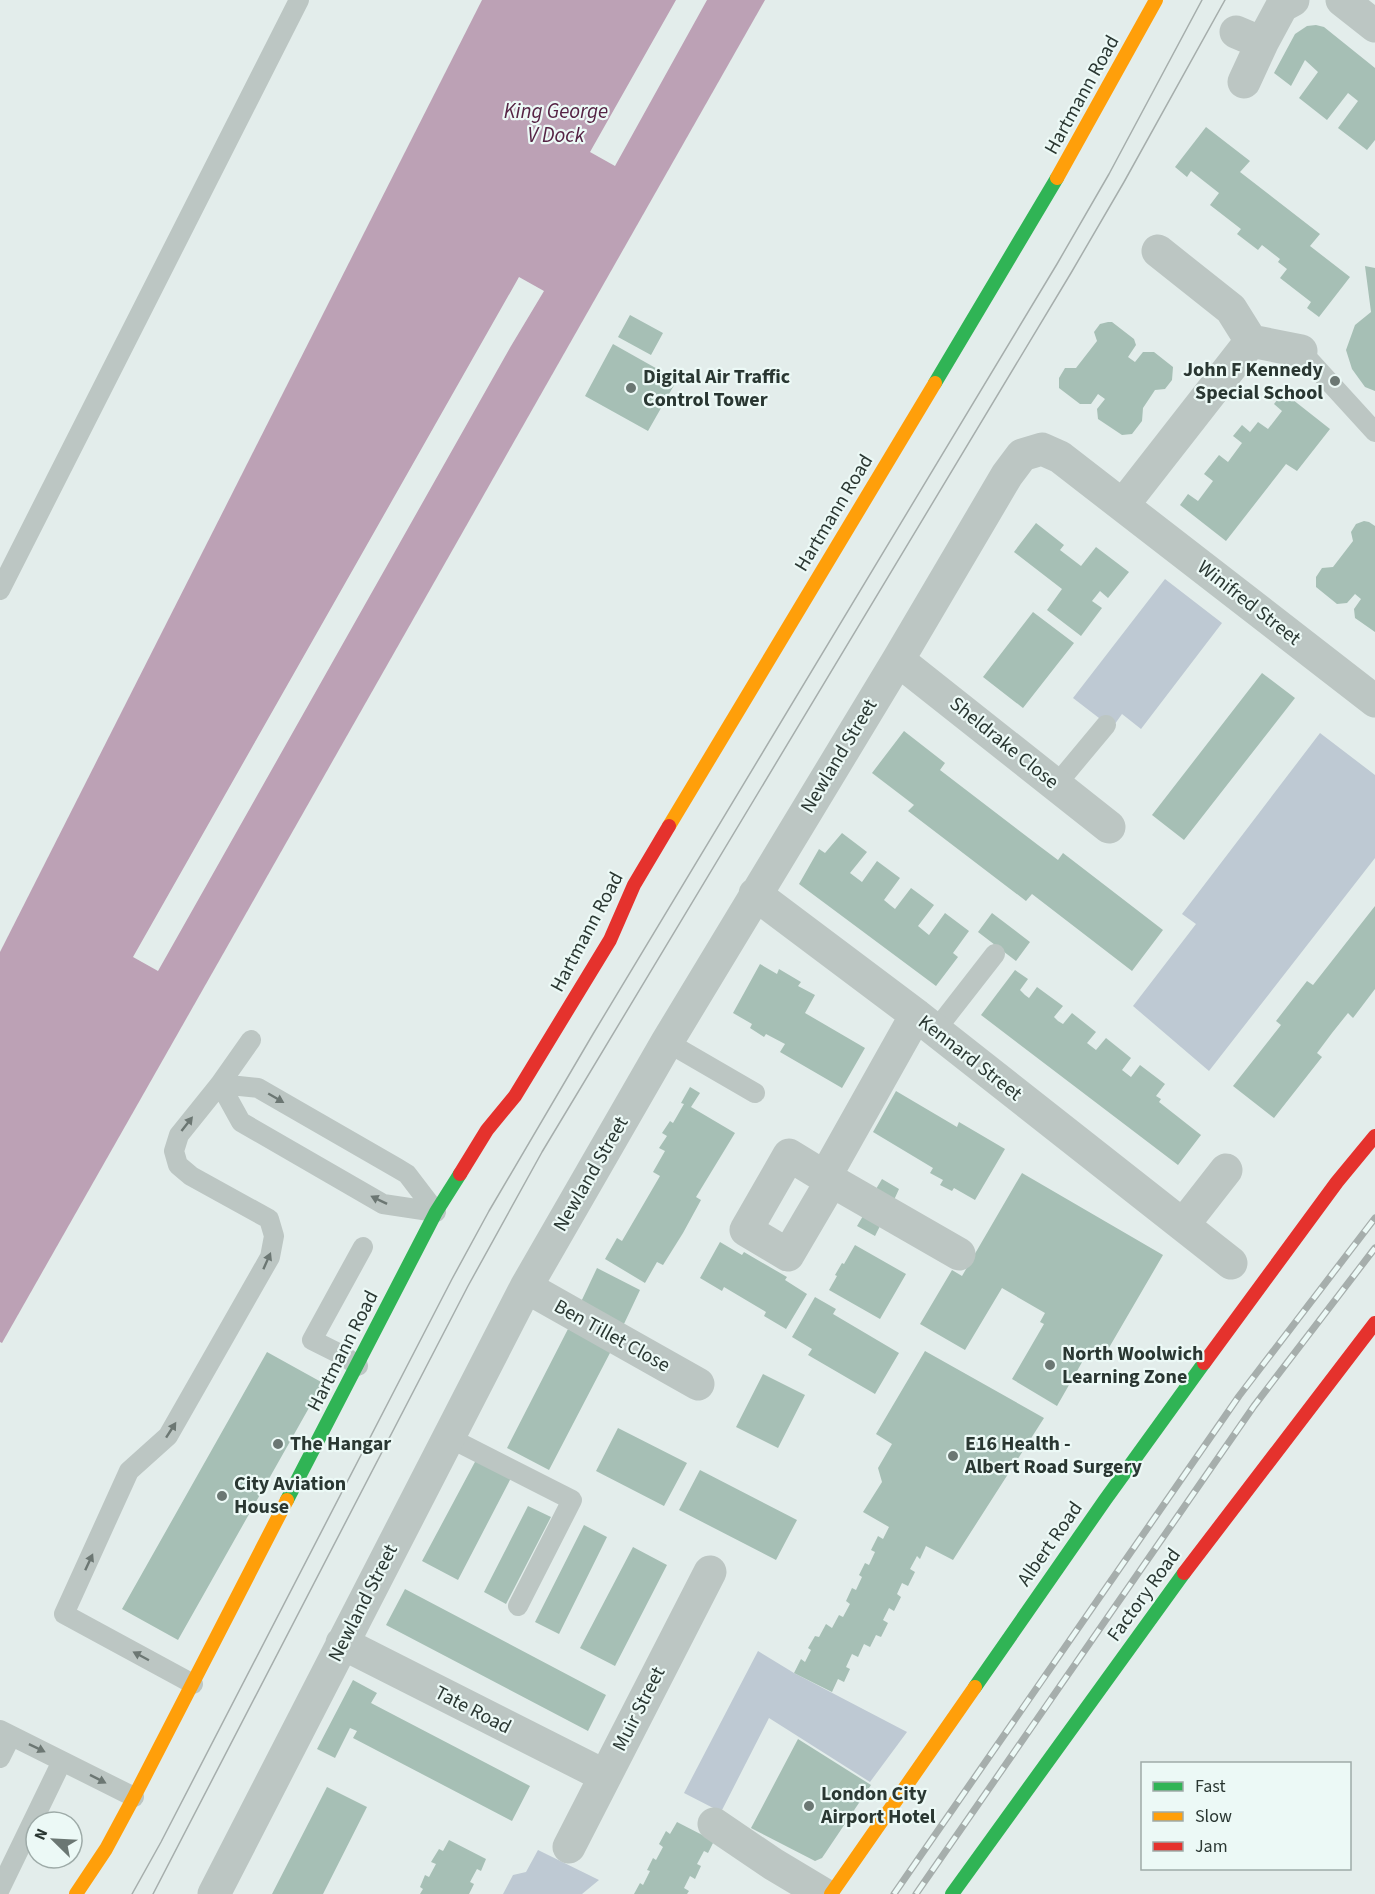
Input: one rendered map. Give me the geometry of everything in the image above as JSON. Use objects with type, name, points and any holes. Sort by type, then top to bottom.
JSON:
[{"type":"street","name":"Hartmann Road","points":[[76,1894],[106,1849],[134,1797],[436,1212],[487,1130],[515,1096],[610,940],[634,885],[1067,162],[1156,0]]},
{"type":"street","points":[[1244,82],[1249,37],[1282,6],[1293,0]]},
{"type":"street","points":[[1342,0],[1375,26]]},
{"type":"street","points":[[1158,251],[1231,309],[1251,341],[1301,351]]},
{"type":"street","points":[[1123,505],[1251,341]]},
{"type":"street","name":"Winifred Street","points":[[1007,475],[1022,455],[1042,449],[1060,457],[1375,701]]},
{"type":"street","name":"Newland Street","points":[[214,1894],[526,1287],[667,1042],[1007,475]]},
{"type":"street","name":"Sheldrake Close","points":[[898,660],[1109,827]]},
{"type":"street","name":"Kennard Street","points":[[755,894],[925,1023],[1231,1263]]},
{"type":"street","points":[[925,1023],[829,1178],[959,1254]]},
{"type":"street","name":"Albert Road","points":[[831,1894],[1105,1500],[1261,1284],[1337,1182],[1375,1136]]},
{"type":"street","points":[[1183,1225],[1226,1170]]},
{"type":"street","name":"Ben Tillet Close","points":[[526,1287],[698,1384]]},
{"type":"street","name":"Factory Road","points":[[952,1894],[1209,1539],[1375,1323]]},
{"type":"street","name":"Muir Street","points":[[569,1847],[710,1572]]},
{"type":"street","name":"Tate Road","points":[[342,1643],[605,1776]]},
{"type":"street","points":[[714,1824],[823,1894]]},
{"type":"lane","points":[[0,590],[299,0]]},
{"type":"lane","points":[[1301,351],[1375,432]]},
{"type":"lane","points":[[1056,785],[1106,725]]},
{"type":"lane","points":[[925,1023],[995,954]]},
{"type":"lane","points":[[193,1684],[64,1614],[129,1471],[168,1436],[270,1257],[274,1236],[269,1220],[191,1176],[178,1165],[174,1151],[179,1135],[220,1084],[250,1040]]},
{"type":"lane","points":[[667,1042],[755,1093]]},
{"type":"lane","points":[[220,1084],[242,1122],[383,1204],[436,1212]]},
{"type":"lane","points":[[220,1084],[258,1088],[398,1168],[407,1174],[436,1212]]},
{"type":"lane","points":[[358,1366],[344,1356],[312,1340],[363,1247]]},
{"type":"lane","points":[[448,1437],[572,1500],[518,1606]]},
{"type":"lane","points":[[0,1758],[6,1733],[134,1797]]},
{"type":"lane","points":[[0,1889],[62,1761]]},
{"type":"shaded area","points":[[1165,579],[1222,623],[1141,729],[1122,714],[1112,728],[1073,698]]},
{"type":"shaded area","points":[[1320,733],[1375,775],[1375,858],[1209,1071],[1133,1006],[1196,924],[1182,914]]},
{"type":"shaded area","points":[[758,1651],[794,1673],[907,1732],[870,1782],[769,1718],[721,1812],[684,1793]]},
{"type":"shaded area","points":[[538,1850],[599,1880],[582,1894],[503,1894],[513,1875],[526,1872]]},
{"type":"water","name":"King George V Dock","points":[[482,0],[765,0],[2,1343],[0,1342],[0,952]]},
{"type":"pier","points":[[676,0],[707,0],[615,166],[590,152]]},
{"type":"pier","points":[[519,277],[544,291],[158,971],[133,957]]},
{"type":"building","points":[[1307,26],[1324,27],[1375,68],[1375,140],[1367,150],[1338,128],[1358,101],[1348,93],[1327,120],[1299,98],[1318,72],[1305,60],[1291,86],[1274,73],[1295,34]]},
{"type":"building","points":[[1206,127],[1250,161],[1240,172],[1320,234],[1310,246],[1350,277],[1319,317],[1307,308],[1311,302],[1280,278],[1287,269],[1278,262],[1280,259],[1262,245],[1258,250],[1237,234],[1241,229],[1210,205],[1219,193],[1191,171],[1187,177],[1175,167]]},
{"type":"building","points":[[1365,266],[1375,268],[1375,391],[1365,387],[1352,369],[1346,350],[1355,325],[1371,312]]},
{"type":"building","points":[[630,315],[663,333],[651,355],[618,337]]},
{"type":"building","points":[[1112,322],[1134,339],[1136,345],[1128,357],[1135,362],[1143,352],[1154,352],[1173,367],[1172,380],[1165,389],[1155,390],[1143,408],[1142,421],[1132,434],[1122,435],[1098,419],[1097,409],[1105,399],[1098,394],[1091,404],[1080,404],[1059,388],[1059,378],[1065,368],[1076,368],[1097,341],[1094,332],[1100,324]]},
{"type":"building","name":"Digital Air Traffic Control Tower","points":[[613,344],[677,380],[648,431],[585,396]]},
{"type":"building","points":[[1283,392],[1330,429],[1297,471],[1286,464],[1226,541],[1180,505],[1188,494],[1198,501],[1213,481],[1204,474],[1219,455],[1228,462],[1242,443],[1233,436],[1242,425],[1250,432],[1258,422],[1268,429],[1282,411],[1274,404]]},
{"type":"building","points":[[1364,521],[1375,526],[1375,632],[1355,618],[1354,609],[1361,599],[1355,594],[1347,603],[1337,604],[1316,587],[1316,577],[1322,568],[1333,567],[1353,541],[1351,532],[1356,524]]},
{"type":"building","points":[[1036,523],[1064,545],[1060,550],[1081,566],[1096,547],[1129,572],[1108,598],[1100,591],[1092,601],[1102,608],[1081,636],[1047,610],[1062,589],[1014,552]]},
{"type":"building","points":[[1033,612],[1074,643],[1023,708],[983,677]]},
{"type":"building","points":[[1262,673],[1295,698],[1184,840],[1152,815]]},
{"type":"building","points":[[904,731],[945,763],[940,770],[1058,860],[1063,853],[1163,930],[1132,971],[1032,894],[1026,901],[908,811],[914,805],[872,773]]},
{"type":"building","points":[[842,833],[867,852],[850,873],[862,882],[877,861],[900,878],[884,900],[895,909],[911,888],[934,905],[918,926],[929,935],[945,913],[969,931],[953,953],[958,957],[936,986],[799,884],[819,849],[825,853]]},
{"type":"building","points":[[1375,906],[1375,989],[1353,1018],[1348,1013],[1332,1033],[1317,1053],[1322,1057],[1274,1118],[1233,1086],[1281,1025],[1276,1021],[1307,981],[1313,985]]},
{"type":"building","points":[[992,913],[1030,942],[1016,961],[978,932]]},
{"type":"building","points":[[760,964],[777,974],[779,969],[801,982],[798,986],[815,995],[805,1013],[865,1048],[842,1088],[780,1052],[785,1044],[766,1034],[764,1037],[750,1028],[752,1024],[733,1013]]},
{"type":"building","points":[[1015,970],[1028,979],[1020,990],[1029,998],[1037,987],[1063,1006],[1054,1017],[1058,1021],[1063,1024],[1072,1013],[1096,1032],[1087,1043],[1096,1050],[1106,1038],[1131,1058],[1122,1070],[1131,1077],[1140,1065],[1165,1084],[1156,1096],[1161,1099],[1159,1102],[1201,1135],[1178,1165],[981,1015]]},
{"type":"building","points":[[690,1087],[700,1093],[691,1107],[735,1133],[696,1197],[701,1200],[683,1233],[663,1265],[657,1262],[645,1283],[605,1259],[617,1238],[622,1241],[660,1176],[653,1172],[665,1151],[659,1148],[667,1136],[662,1133],[670,1121],[673,1123],[684,1104],[681,1103]]},
{"type":"building","points":[[896,1091],[957,1127],[959,1122],[1005,1149],[975,1200],[954,1188],[952,1191],[940,1185],[943,1180],[930,1173],[933,1168],[873,1132]]},
{"type":"building","points":[[1022,1173],[1163,1255],[1103,1358],[1089,1350],[1057,1406],[1012,1379],[1044,1324],[1040,1322],[1045,1313],[1002,1288],[965,1350],[920,1324],[952,1270],[962,1276]]},
{"type":"building","points":[[882,1179],[899,1189],[894,1200],[876,1189]]},
{"type":"building","points":[[863,1216],[880,1226],[875,1236],[857,1226]]},
{"type":"building","points":[[720,1242],[742,1255],[744,1252],[787,1277],[785,1280],[807,1294],[786,1329],[764,1316],[766,1312],[724,1287],[722,1291],[700,1278]]},
{"type":"building","points":[[855,1245],[906,1274],[880,1319],[829,1290],[837,1276],[835,1275]]},
{"type":"building","points":[[597,1268],[640,1290],[623,1326],[580,1304]]},
{"type":"building","points":[[815,1297],[836,1309],[833,1314],[899,1353],[875,1394],[808,1355],[812,1349],[792,1337]]},
{"type":"building","points":[[568,1329],[611,1351],[549,1470],[507,1448]]},
{"type":"building","name":"E16 Health - Albert Road Surgery","points":[[925,1351],[1044,1418],[953,1560],[926,1546],[920,1559],[917,1556],[910,1569],[915,1572],[908,1586],[902,1583],[897,1594],[901,1597],[894,1611],[889,1608],[883,1620],[888,1623],[881,1637],[876,1635],[870,1647],[864,1644],[858,1657],[852,1654],[846,1667],[850,1669],[844,1682],[838,1679],[832,1692],[794,1673],[801,1659],[805,1662],[811,1650],[808,1648],[815,1636],[819,1637],[826,1624],[832,1628],[839,1615],[843,1617],[850,1604],[846,1601],[852,1588],[856,1590],[862,1577],[859,1575],[865,1563],[869,1565],[875,1552],[871,1550],[878,1536],[883,1539],[889,1527],[863,1512],[882,1482],[878,1468],[892,1444],[876,1434]]},
{"type":"building","name":"City Aviation House","points":[[267,1352],[323,1383],[178,1640],[122,1609]]},
{"type":"building","points":[[763,1374],[805,1395],[778,1448],[736,1427]]},
{"type":"building","points":[[618,1428],[687,1463],[664,1506],[596,1471]]},
{"type":"building","points":[[476,1460],[511,1478],[458,1580],[422,1561]]},
{"type":"building","points":[[700,1470],[797,1520],[776,1560],[679,1510]]},
{"type":"building","points":[[528,1506],[551,1517],[506,1604],[484,1592]]},
{"type":"building","points":[[584,1525],[607,1537],[559,1634],[535,1622]]},
{"type":"building","points":[[633,1547],[667,1565],[615,1666],[580,1648]]},
{"type":"building","points":[[405,1589],[606,1695],[588,1731],[386,1625]]},
{"type":"building","points":[[353,1680],[377,1693],[371,1703],[530,1786],[512,1821],[353,1738],[357,1731],[350,1728],[335,1758],[317,1749]]},
{"type":"building","name":"London City Airport Hotel","points":[[798,1739],[871,1785],[822,1858],[815,1861],[751,1828]]},
{"type":"building","points":[[327,1787],[367,1807],[323,1894],[272,1894]]},
{"type":"building","points":[[677,1822],[714,1841],[708,1853],[704,1851],[697,1864],[701,1866],[695,1879],[690,1876],[684,1888],[689,1891],[687,1894],[634,1894],[640,1883],[643,1885],[653,1858],[656,1860],[663,1847],[659,1844],[666,1831],[670,1834]]},
{"type":"building","points":[[449,1840],[486,1859],[481,1871],[477,1869],[470,1882],[474,1884],[469,1894],[420,1894],[425,1875],[429,1877],[436,1864],[431,1862],[439,1849],[443,1851]]},
{"type":"tram line","points":[[132,1894],[489,1211],[593,1034],[1057,264],[1109,174],[1202,0]]},
{"type":"tram line","points":[[153,1894],[468,1286],[542,1152],[1071,273],[1225,0]]},
{"type":"railway","points":[[894,1894],[1239,1396],[1375,1218]]},
{"type":"railway","points":[[916,1894],[1254,1406],[1375,1248]]},
{"type":"traffic: fast","points":[[935,383],[1057,178]]},
{"type":"traffic: fast","points":[[287,1500],[436,1212],[460,1174]]},
{"type":"traffic: fast","points":[[975,1687],[1204,1363]]},
{"type":"traffic: fast","points":[[952,1894],[1184,1573]]},
{"type":"traffic: slow","points":[[1057,178],[1156,0]]},
{"type":"traffic: slow","points":[[669,826],[935,383]]},
{"type":"traffic: slow","points":[[76,1894],[106,1849],[134,1797],[287,1500]]},
{"type":"traffic: slow","points":[[831,1894],[975,1687]]},
{"type":"traffic: jam","points":[[460,1174],[487,1130],[515,1096],[610,940],[634,885],[669,826]]},
{"type":"traffic: jam","points":[[1204,1363],[1337,1182],[1375,1136]]},
{"type":"traffic: jam","points":[[1184,1573],[1375,1323]]},
{"type":"place","name":"John F Kennedy Special School","points":[[1335,381]]},
{"type":"place","name":"Digital Air Traffic Control Tower","points":[[631,388]]},
{"type":"place","name":"North Woolwich Learning Zone","points":[[1050,1365]]},
{"type":"place","name":"The Hangar","points":[[278,1444]]},
{"type":"place","name":"E16 Health - Albert Road Surgery","points":[[953,1456]]},
{"type":"place","name":"City Aviation House","points":[[222,1496]]},
{"type":"place","name":"London City Airport Hotel","points":[[809,1806]]}]
